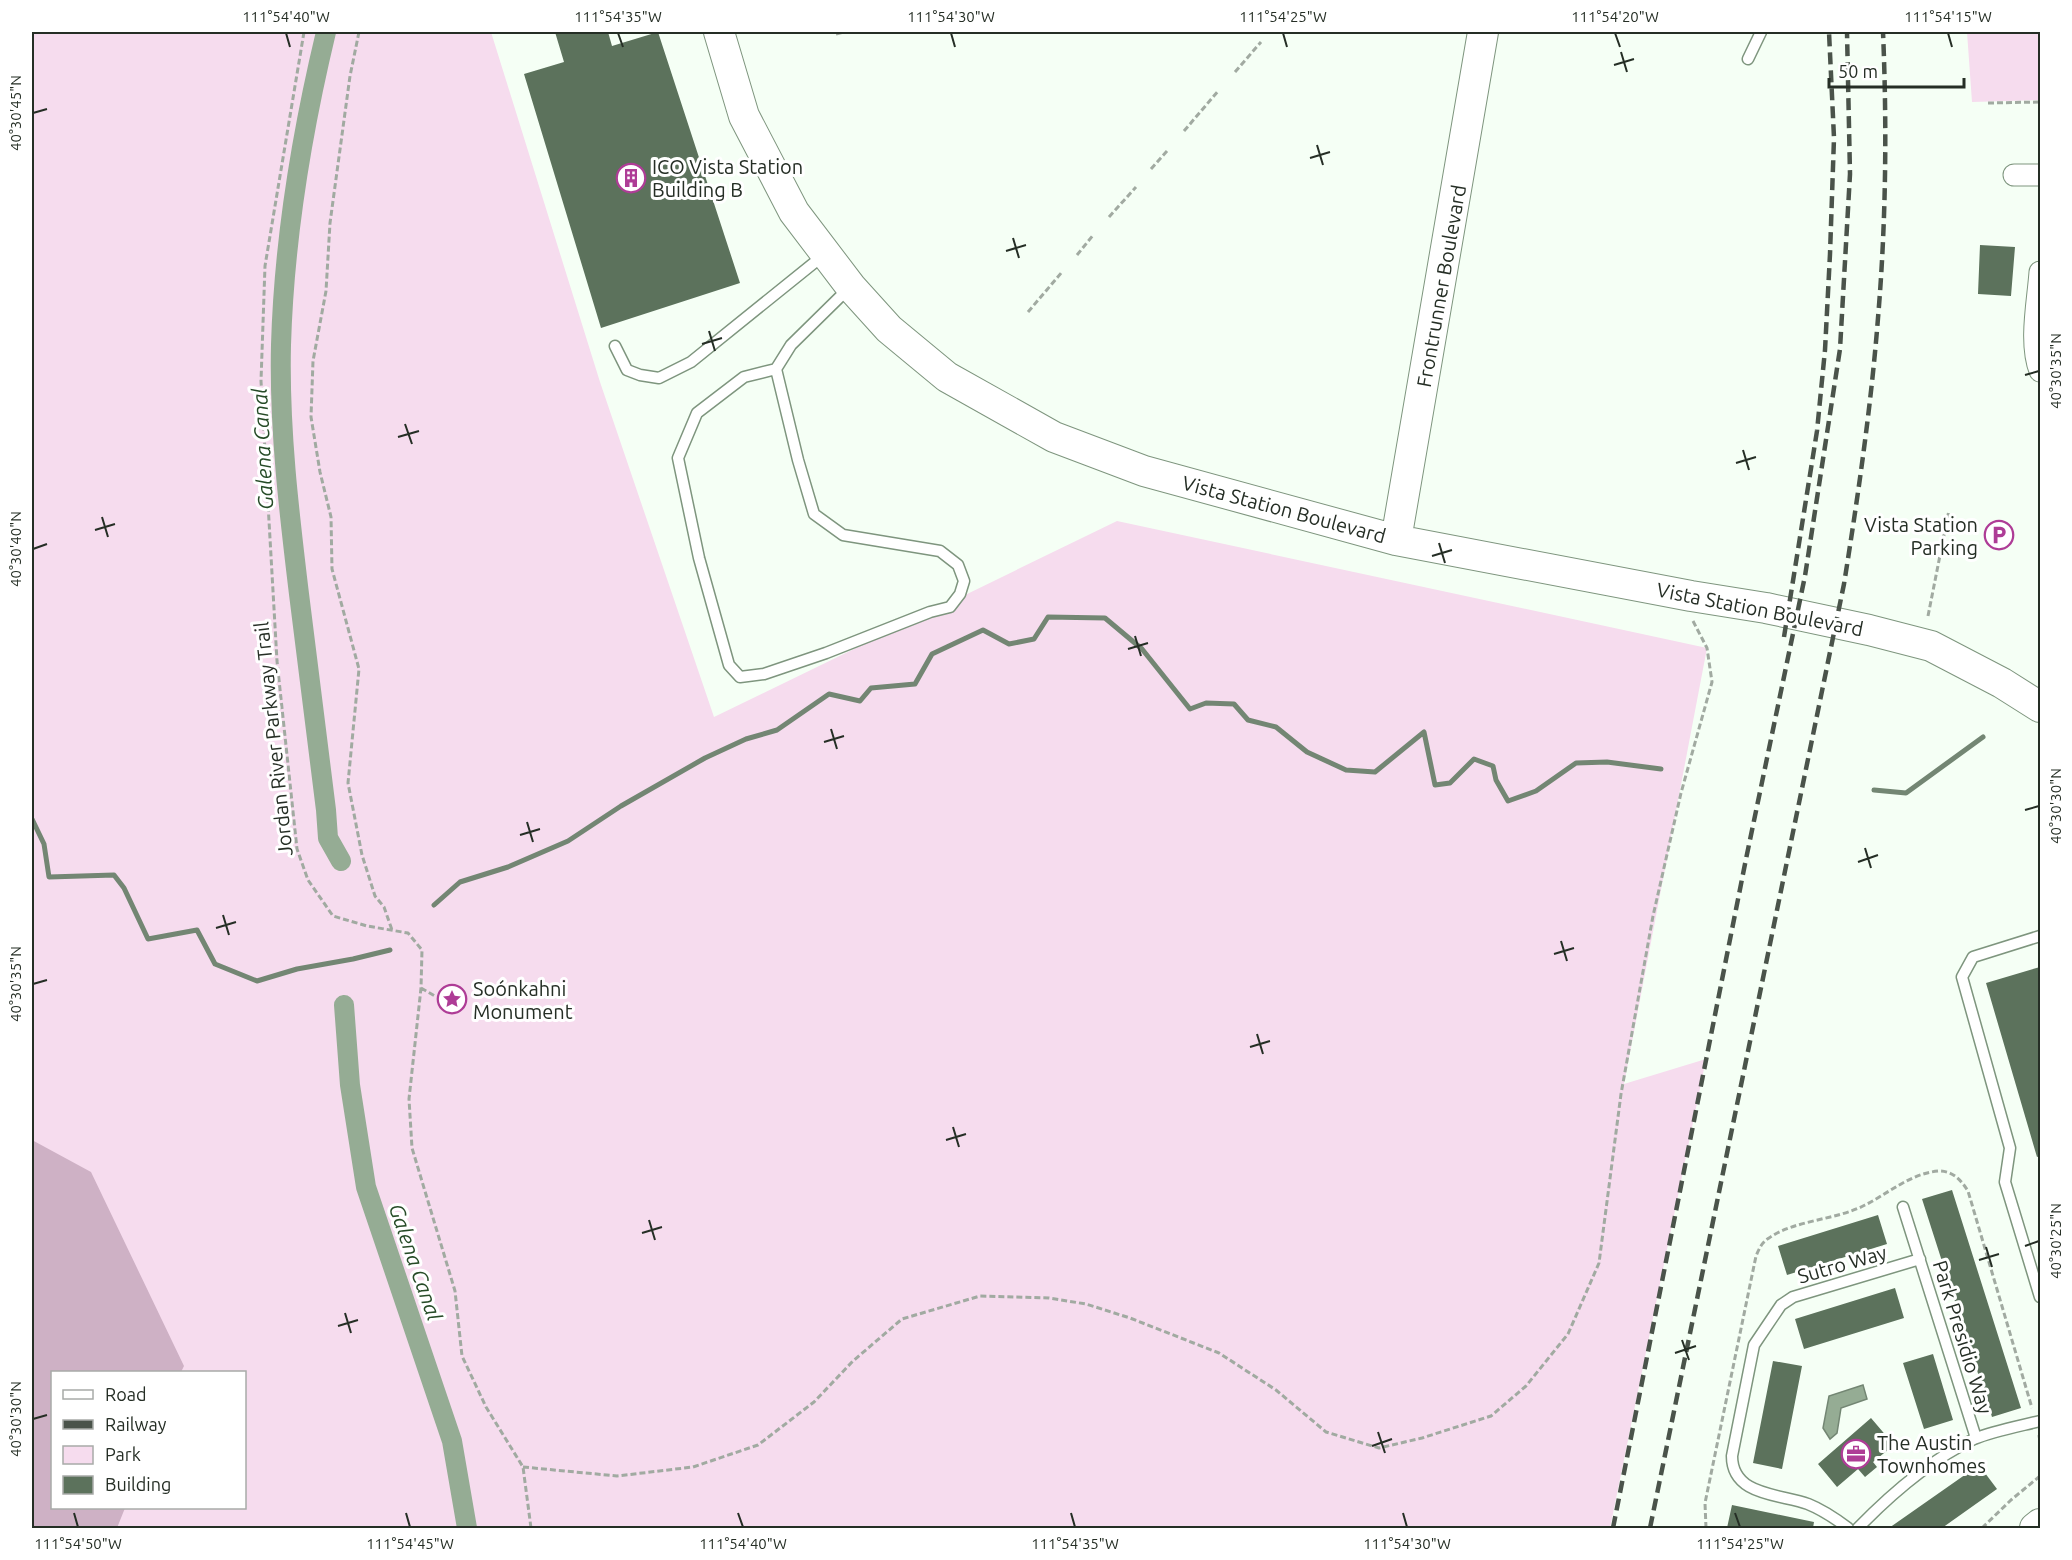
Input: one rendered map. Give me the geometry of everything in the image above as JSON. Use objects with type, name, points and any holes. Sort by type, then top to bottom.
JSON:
[{"type":"street","name":"Vista Station Boulevard","points":[[719,32],[744,116],[794,212],[850,287],[889,329],[947,376],[1054,437],[1144,471],[1396,540],[1690,596],[1766,608],[1931,646],[2039,704]]},
{"type":"street","name":"Frontrunner Boulevard","points":[[1396,540],[1484,32]]},
{"type":"street","points":[[2014,175],[2040,175]]},
{"type":"street","points":[[2040,272],[2035,343],[2036,361],[2040,371]]},
{"type":"street","points":[[2035,1528],[2040,1524]]},
{"type":"lane","points":[[1748,59],[1761,32]]},
{"type":"lane","points":[[615,346],[627,370],[659,378],[675,372],[691,362],[825,253]]},
{"type":"lane","points":[[776,369],[814,514],[843,535],[940,551],[958,565],[964,581],[960,594],[950,606],[764,674],[740,677],[729,665],[723,644],[699,558],[678,458],[697,413],[744,377],[776,369],[791,345],[850,287]]},
{"type":"lane","points":[[2040,936],[1973,957],[1962,977],[2010,1148],[2005,1182],[2040,1297]]},
{"type":"lane","name":"Park Presidio Way","points":[[1858,1528],[1897,1491],[1922,1472],[1976,1438],[1903,1207]]},
{"type":"lane","name":"Sutro Way","points":[[1848,1528],[1810,1505],[1747,1487],[1733,1470],[1732,1456],[1752,1352],[1781,1305],[1793,1297],[1920,1259]]},
{"type":"lane","points":[[1976,1438],[2037,1417]]},
{"type":"path","name":"Jordan River Parkway Trail","points":[[304,32],[265,266],[261,381],[277,661],[297,849],[308,880],[333,916],[367,927],[408,933],[422,950],[421,988],[409,1099],[412,1148],[455,1291],[462,1356],[486,1407],[523,1467],[531,1528]]},
{"type":"path","points":[[359,32],[330,223],[326,291],[313,361],[311,417],[320,472],[331,517],[332,569],[359,669],[348,783],[362,855],[375,896],[384,907],[392,930]]},
{"type":"path","points":[[836,34],[844,32]]},
{"type":"path","points":[[1235,72],[1261,42]]},
{"type":"path","points":[[1184,131],[1219,90]]},
{"type":"path","points":[[1988,103],[2040,102]]},
{"type":"path","points":[[1151,169],[1168,150]]},
{"type":"path","points":[[1109,217],[1136,187]]},
{"type":"path","points":[[1077,255],[1094,234]]},
{"type":"path","points":[[1028,312],[1062,272]]},
{"type":"path","points":[[1928,616],[1949,510]]},
{"type":"path","points":[[523,1467],[616,1476],[693,1467],[758,1445],[814,1402],[854,1361],[902,1319],[980,1296],[1049,1298],[1086,1304],[1130,1318],[1218,1353],[1275,1390],[1326,1432],[1379,1448],[1422,1438],[1491,1416],[1527,1386],[1568,1334],[1599,1263],[1621,1094],[1653,916],[1681,793],[1712,681],[1707,648],[1694,624],[1690,596]]},
{"type":"path","points":[[421,988],[435,996]]},
{"type":"path","points":[[1706,1528],[1705,1503],[1756,1256],[1761,1245],[1782,1231],[1863,1206],[1903,1182],[1921,1175],[1940,1171],[1953,1174],[1962,1181],[1968,1191],[2037,1417]]},
{"type":"path","points":[[2039,1436],[2040,1442]]},
{"type":"path","points":[[1982,1528],[2040,1476]]},
{"type":"green space","points":[[32,32],[491,32],[600,382],[714,717],[1117,521],[1707,648],[1624,1084],[1706,1059],[1610,1528],[32,1528]]},
{"type":"green space","points":[[1967,32],[2040,32],[2040,100],[1972,102]]},
{"type":"shaded area","points":[[32,1140],[91,1172],[184,1366],[182,1371],[51,1371],[51,1509],[125,1509],[117,1528],[32,1528]]},
{"type":"shaded area","points":[[1863,1385],[1867,1399],[1841,1408],[1837,1433],[1830,1439],[1823,1428],[1829,1396]]},
{"type":"building","name":"ICO Vista Station Building B","points":[[555,32],[608,32],[612,46],[658,32],[740,283],[601,328],[524,74],[564,62]]},
{"type":"building","points":[[1980,245],[2015,247],[2011,296],[1978,294]]},
{"type":"building","points":[[2040,967],[2040,1156],[2037,1157],[1986,983]]},
{"type":"building","points":[[1952,1190],[2021,1408],[1992,1417],[1922,1199]]},
{"type":"building","points":[[1878,1215],[1887,1244],[1787,1275],[1778,1246]]},
{"type":"building","points":[[1895,1288],[1904,1318],[1804,1349],[1795,1319]]},
{"type":"building","points":[[1933,1354],[1953,1420],[1924,1429],[1903,1363]]},
{"type":"building","points":[[1773,1361],[1802,1366],[1782,1469],[1753,1463]]},
{"type":"building","name":"The Austin Townhomes","points":[[1871,1418],[1894,1445],[1873,1462],[1877,1467],[1865,1477],[1858,1469],[1837,1487],[1818,1464]]},
{"type":"building","points":[[1979,1465],[1997,1489],[1942,1528],[1889,1528]]},
{"type":"building","points":[[1732,1505],[1814,1522],[1813,1528],[1727,1528]]},
{"type":"waterway","name":"Galena Canal","points":[[326,32],[309,108],[290,227],[283,306],[281,376],[288,501],[328,838],[341,861]]},
{"type":"waterway","points":[[434,905],[460,882],[508,867],[568,841],[621,806],[705,758],[746,739],[777,730],[829,694],[860,701],[871,688],[915,684],[932,654],[983,630],[1009,644],[1034,639],[1048,617],[1105,618],[1142,649],[1190,709],[1206,703],[1234,704],[1248,720],[1276,727],[1307,752],[1346,770],[1375,772],[1424,732],[1435,785],[1450,783],[1474,759],[1493,766],[1496,780],[1508,801],[1536,791],[1576,763],[1607,762],[1661,769]]},
{"type":"waterway","points":[[1874,790],[1906,793],[1983,737]]},
{"type":"waterway","points":[[32,819],[44,844],[49,877],[114,875],[124,888],[148,939],[197,930],[215,964],[257,981],[297,969],[390,950]]},
{"type":"waterway","name":"Galena Canal","points":[[344,1005],[350,1085],[366,1187],[452,1441],[467,1528]]},
{"type":"railway","points":[[1784,637],[1817,431],[1825,350],[1834,138],[1829,32]]},
{"type":"railway","points":[[1613,1528],[1746,859],[1805,576],[1840,349],[1850,174],[1847,32]]},
{"type":"railway","points":[[1650,1528],[1844,584],[1868,418],[1881,282],[1885,175],[1883,32]]},
{"type":"place","name":"ICO Vista Station Building B","points":[[631,178]]},
{"type":"place","name":"Vista Station Parking","points":[[1999,535]]},
{"type":"place","name":"Soónkahni Monument","points":[[452,999]]},
{"type":"place","name":"The Austin Townhomes","points":[[1856,1454]]}]
